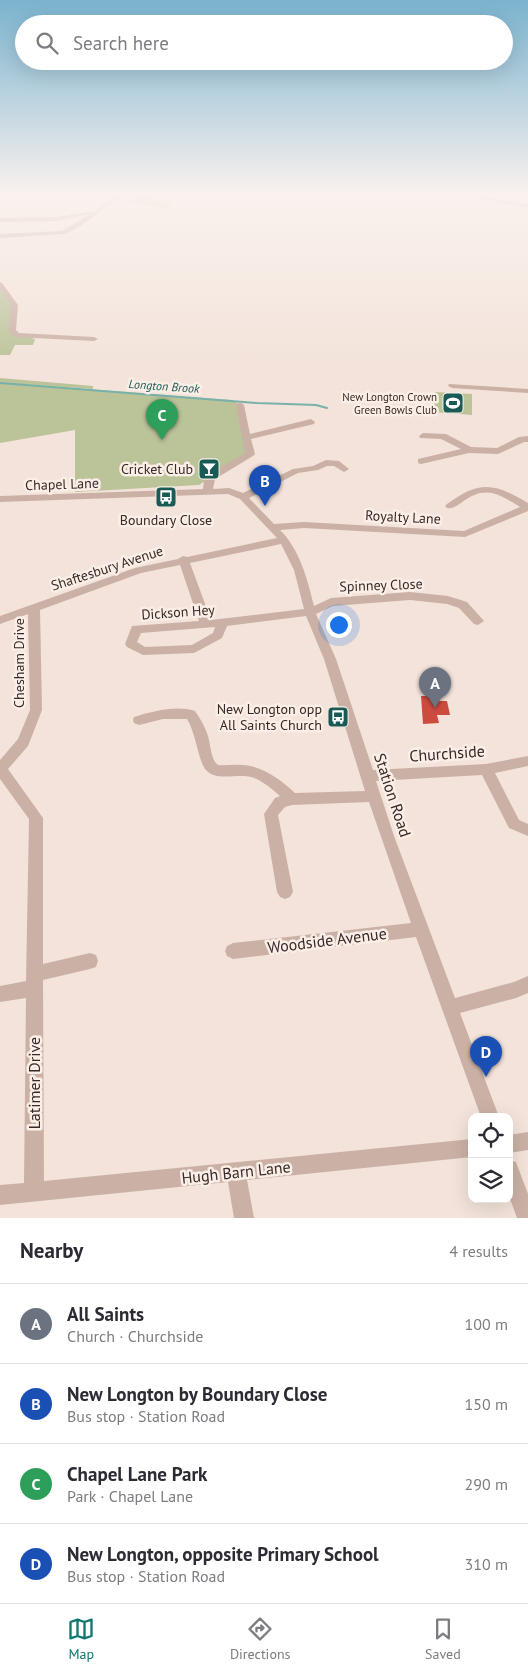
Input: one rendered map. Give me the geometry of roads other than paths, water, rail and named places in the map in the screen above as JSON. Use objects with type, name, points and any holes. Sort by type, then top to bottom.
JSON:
[{"type":"street","points":[[0,284],[14,305],[12,330],[17,335],[94,339]]},
{"type":"street","points":[[452,386],[528,391]]},
{"type":"street","points":[[208,491],[209,480],[212,477],[250,454],[240,405]]},
{"type":"street","points":[[247,437],[311,422]]},
{"type":"street","points":[[423,436],[443,436],[469,450]]},
{"type":"street","points":[[421,461],[469,450],[498,451],[522,439],[528,440]]},
{"type":"street","points":[[244,497],[296,472],[315,468],[326,462],[336,463],[344,469]]},
{"type":"street","points":[[450,506],[464,495],[481,488],[492,488],[528,507]]},
{"type":"street","name":"Chapel Lane","points":[[0,500],[208,491],[229,491],[244,497]]},
{"type":"street","name":"Station Road","points":[[244,497],[284,540],[299,570],[310,612],[330,659],[387,836],[452,1007],[489,1113]]},
{"type":"street","name":"Royalty Lane","points":[[272,527],[304,525],[465,534],[528,507]]},
{"type":"street","name":"Shaftesbury Avenue","points":[[0,620],[139,570],[182,559],[284,540]]},
{"type":"street","points":[[182,559],[206,623]]},
{"type":"street","name":"Spinney Close","points":[[310,612],[331,602],[410,596],[456,602],[463,605],[478,621]]},
{"type":"street","name":"Chesham Drive","points":[[0,769],[23,742],[36,710],[34,608]]},
{"type":"street","name":"Dickson Hey","points":[[222,623],[218,635],[194,649],[143,651],[131,644],[136,629],[222,623],[310,612]]},
{"type":"street","points":[[139,720],[163,714],[192,714],[204,742],[208,764],[212,768],[244,770],[257,774],[280,787],[292,800]]},
{"type":"street","name":"Churchside","points":[[368,776],[486,769],[528,761]]},
{"type":"street","name":"Latimer Drive","points":[[0,769],[36,818],[34,1192]]},
{"type":"street","points":[[486,769],[514,824],[528,830]]},
{"type":"street","points":[[286,892],[272,814],[280,802],[375,796]]},
{"type":"street","name":"Woodside Avenue","points":[[233,951],[421,929]]},
{"type":"street","points":[[0,994],[90,961]]},
{"type":"street","points":[[452,1007],[516,990],[528,984]]},
{"type":"street","points":[[513,1143],[528,1141]]},
{"type":"street","name":"Hugh Barn Lane","points":[[0,1195],[468,1148]]},
{"type":"street","points":[[236,1172],[244,1218]]},
{"type":"street","points":[[513,1180],[527,1218]]},
{"type":"waterway","name":"Longton Brook","points":[[0,383],[257,403],[316,405],[327,408]]},
{"type":"place","name":"New Longton Crown Green Bowls Club","points":[[453,403]]},
{"type":"place","name":"Chapel Lane Park","points":[[162,440]]},
{"type":"place","name":"Cricket Club","points":[[209,469]]},
{"type":"place","name":"Boundary Close","points":[[166,497]]},
{"type":"place","name":"New Longton by Boundary Close","points":[[265,506]]},
{"type":"place","name":"All Saints","points":[[435,708]]},
{"type":"place","name":"New Longton opp All Saints Church","points":[[338,717]]},
{"type":"place","name":"New Longton, opposite Primary School","points":[[486,1077]]}]
